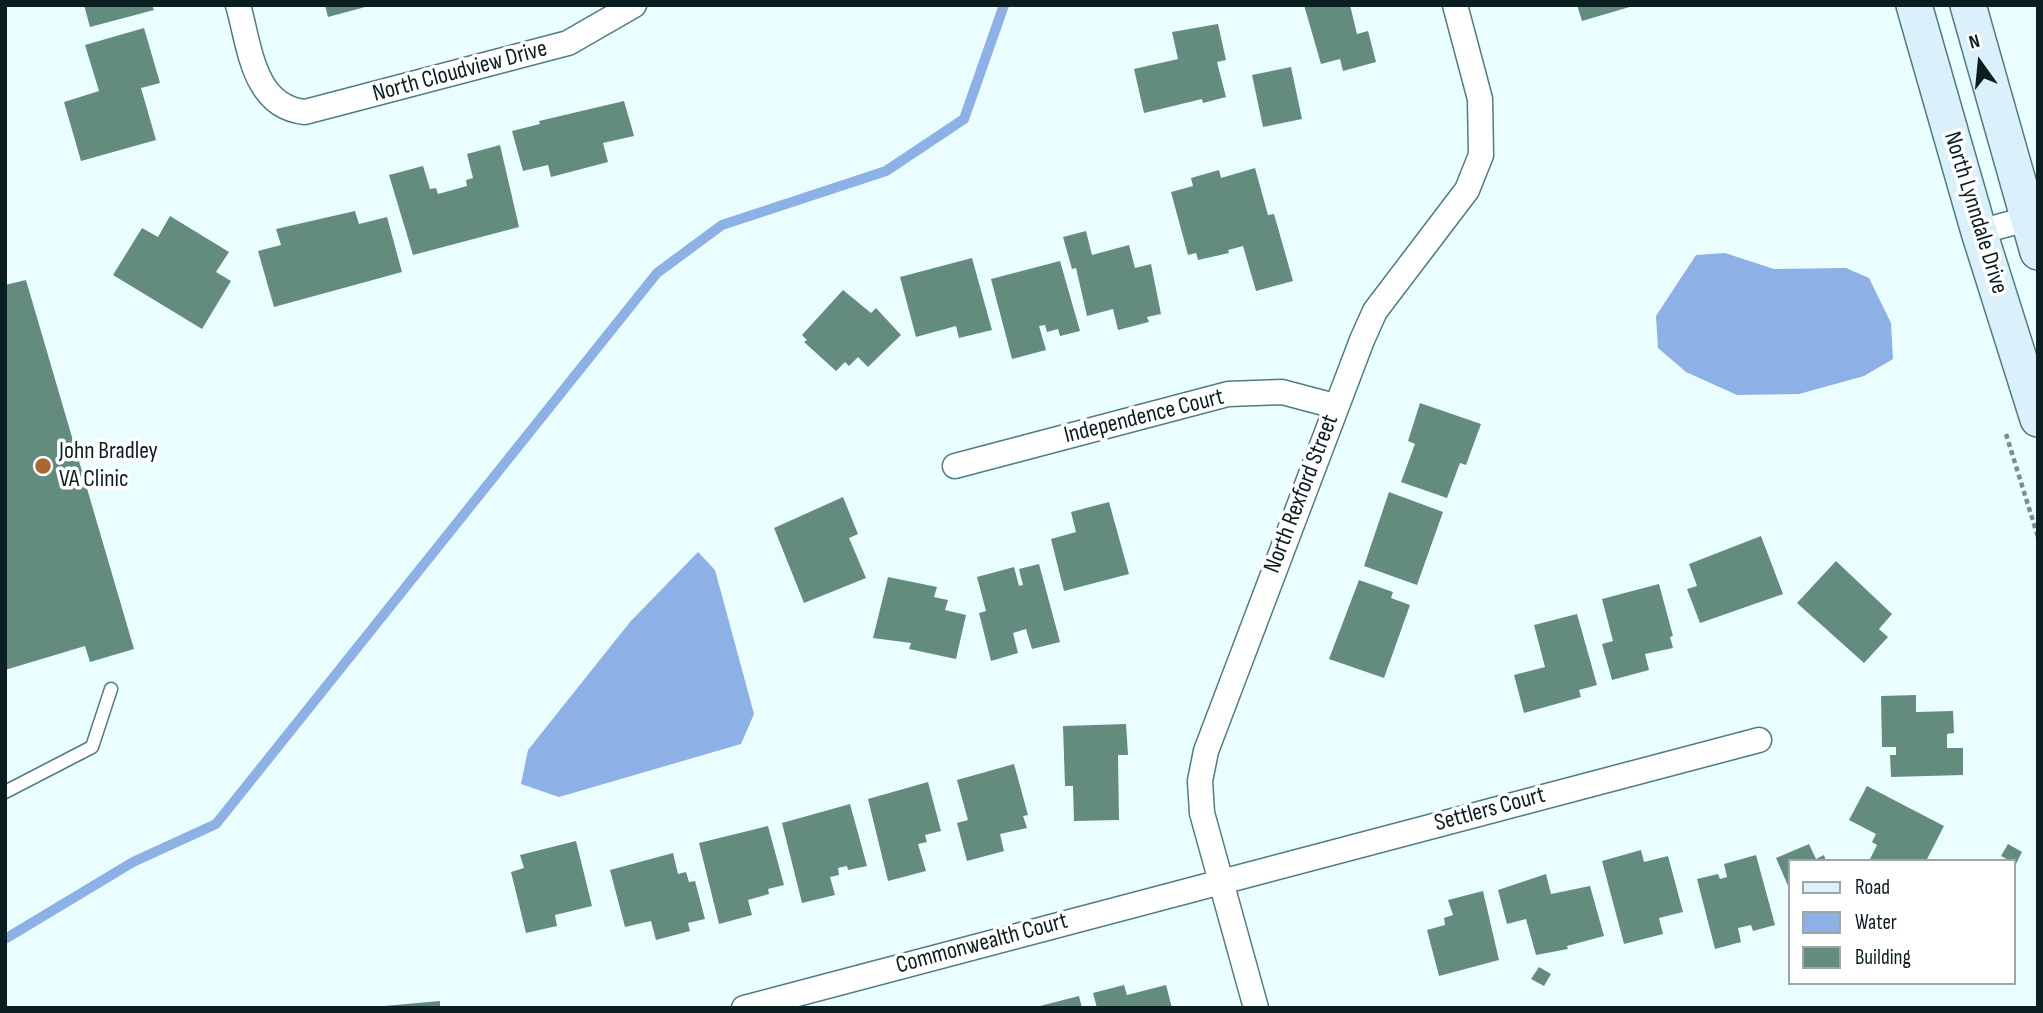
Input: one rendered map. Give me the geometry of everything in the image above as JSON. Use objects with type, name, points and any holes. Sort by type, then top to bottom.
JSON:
[{"type":"main road","name":"North Lynndale Drive","points":[[1914,5],[1979,232],[2038,419]]},
{"type":"main road","name":"North Lynndale Drive","points":[[1968,5],[2033,217],[2038,253]]},
{"type":"street","name":"North Cloudview Drive","points":[[238,5],[260,82],[286,110],[305,112],[529,55],[578,38],[634,5]]},
{"type":"street","name":"North Rexford Street","points":[[1256,1008],[1202,813],[1200,781],[1206,751],[1335,405],[1375,311],[1467,190],[1481,155],[1480,99],[1455,5]]},
{"type":"street","points":[[1979,232],[2033,217]]},
{"type":"street","name":"Independence Court","points":[[955,466],[1228,394],[1282,393],[1335,405]]},
{"type":"street","name":"Settlers Court","points":[[1221,881],[1759,740]]},
{"type":"street","name":"Commonwealth Court","points":[[744,1008],[1221,881]]},
{"type":"lane","points":[[5,792],[92,747],[111,689]]},
{"type":"water","points":[[1725,253],[1774,269],[1846,268],[1869,278],[1891,323],[1893,359],[1864,376],[1799,394],[1737,395],[1686,372],[1658,348],[1656,316],[1696,255]]},
{"type":"water","points":[[698,552],[715,570],[754,714],[741,744],[559,797],[521,784],[528,750],[630,622]]},
{"type":"building","points":[[84,5],[152,5],[154,10],[90,27]]},
{"type":"building","points":[[325,5],[369,5],[369,6],[328,17]]},
{"type":"building","points":[[1304,5],[1350,5],[1357,34],[1368,31],[1376,62],[1343,71],[1340,59],[1321,64]]},
{"type":"building","points":[[1577,5],[1633,5],[1633,6],[1582,21]]},
{"type":"building","points":[[1218,24],[1226,60],[1217,62],[1226,97],[1203,103],[1202,99],[1144,113],[1134,69],[1178,59],[1172,32]]},
{"type":"building","points":[[144,28],[160,83],[141,88],[156,140],[81,161],[64,102],[99,91],[85,45]]},
{"type":"building","points":[[1291,67],[1302,119],[1263,127],[1252,75]]},
{"type":"building","points":[[624,101],[634,136],[603,143],[608,162],[551,177],[548,165],[523,171],[512,131],[540,124],[539,121]]},
{"type":"building","points":[[500,145],[519,227],[413,255],[389,175],[423,166],[430,189],[436,188],[438,194],[467,186],[466,180],[473,178],[467,154]]},
{"type":"building","points":[[1255,168],[1268,215],[1274,214],[1293,281],[1256,291],[1243,246],[1228,250],[1229,253],[1198,260],[1196,253],[1188,255],[1171,192],[1193,186],[1191,178],[1219,170],[1221,178]]},
{"type":"building","points":[[355,211],[359,224],[387,217],[402,272],[274,307],[258,251],[281,245],[276,229]]},
{"type":"building","points":[[170,216],[229,252],[216,272],[231,281],[202,329],[113,275],[142,228],[158,237]]},
{"type":"building","points":[[1086,231],[1092,255],[1129,245],[1135,268],[1151,264],[1161,314],[1147,317],[1149,322],[1118,330],[1113,309],[1087,316],[1076,268],[1072,269],[1063,237]]},
{"type":"building","points":[[972,258],[992,330],[959,338],[956,326],[916,337],[900,277]]},
{"type":"building","points":[[1060,261],[1080,331],[1060,336],[1058,329],[1047,332],[1045,325],[1039,326],[1046,350],[1012,359],[991,279]]},
{"type":"building","name":"John Bradley VA Clinic","points":[[26,280],[134,649],[90,662],[85,646],[5,670],[5,285]]},
{"type":"building","points":[[843,290],[871,313],[876,308],[901,335],[868,367],[858,357],[849,366],[845,362],[836,371],[804,342],[807,340],[802,335]]},
{"type":"building","points":[[1420,403],[1481,424],[1466,465],[1460,463],[1447,498],[1401,482],[1415,444],[1408,441]]},
{"type":"building","points":[[1389,492],[1443,512],[1417,585],[1364,566]]},
{"type":"building","points":[[843,497],[858,534],[849,538],[866,578],[804,603],[774,528]]},
{"type":"building","points":[[1109,502],[1129,574],[1064,591],[1051,539],[1076,532],[1071,512]]},
{"type":"building","points":[[1761,536],[1783,594],[1700,623],[1687,589],[1697,586],[1689,564]]},
{"type":"building","points":[[1836,561],[1892,614],[1879,629],[1888,637],[1864,663],[1797,603]]},
{"type":"building","points":[[1039,564],[1060,642],[1032,649],[1026,629],[1013,633],[1018,653],[991,661],[979,613],[986,611],[977,577],[1014,567],[1019,586],[1023,585],[1019,569]]},
{"type":"building","points":[[888,577],[937,587],[934,597],[948,600],[945,610],[966,615],[956,659],[909,649],[911,643],[873,638]]},
{"type":"building","points":[[1359,580],[1393,592],[1391,598],[1410,605],[1384,678],[1329,659]]},
{"type":"building","points":[[1659,584],[1673,636],[1670,637],[1673,648],[1645,654],[1649,670],[1612,680],[1602,644],[1613,641],[1602,599]]},
{"type":"building","points":[[1577,614],[1597,685],[1579,690],[1581,697],[1524,713],[1514,675],[1545,667],[1534,625]]},
{"type":"building","points":[[1916,695],[1916,712],[1953,711],[1954,733],[1947,734],[1947,748],[1963,748],[1963,775],[1891,777],[1890,755],[1896,755],[1896,747],[1882,747],[1881,696]]},
{"type":"building","points":[[1126,724],[1128,755],[1118,755],[1119,820],[1074,821],[1073,786],[1065,786],[1063,726]]},
{"type":"building","points":[[1014,764],[1028,815],[1023,816],[1027,828],[1000,834],[1004,851],[967,861],[957,823],[968,820],[957,780]]},
{"type":"building","points":[[928,782],[941,831],[925,835],[927,842],[918,844],[926,871],[888,881],[868,799]]},
{"type":"building","points":[[1867,786],[1944,826],[1927,859],[1870,859],[1877,845],[1872,842],[1876,834],[1849,820]]},
{"type":"building","points":[[850,804],[867,866],[848,870],[847,866],[838,868],[839,875],[830,877],[835,895],[802,903],[782,823]]},
{"type":"building","points":[[768,826],[784,885],[768,889],[769,894],[748,900],[752,915],[719,924],[699,843]]},
{"type":"building","points":[[576,841],[592,906],[555,915],[557,926],[526,933],[511,872],[524,868],[520,855]]},
{"type":"building","points":[[1809,844],[1816,859],[1787,859],[1787,883],[1776,858]]},
{"type":"building","points":[[2008,844],[2022,852],[2016,864],[2015,859],[2001,856]]},
{"type":"building","points":[[1641,850],[1644,862],[1668,856],[1683,912],[1659,918],[1663,934],[1624,944],[1602,861]]},
{"type":"building","points":[[673,853],[678,874],[686,872],[689,882],[695,881],[705,919],[688,923],[690,931],[656,940],[651,921],[625,927],[610,870]]},
{"type":"building","points":[[1756,855],[1775,925],[1753,931],[1751,925],[1738,928],[1741,942],[1715,949],[1697,879],[1718,874],[1720,879],[1727,877],[1724,864]]},
{"type":"building","points":[[1546,874],[1551,894],[1590,886],[1604,936],[1567,946],[1568,949],[1536,955],[1526,919],[1507,924],[1498,890]]},
{"type":"building","points":[[1483,891],[1499,960],[1439,976],[1427,930],[1445,925],[1444,918],[1453,915],[1448,900]]},
{"type":"building","points":[[1539,967],[1551,974],[1544,986],[1531,979]]},
{"type":"building","points":[[1124,985],[1127,995],[1166,985],[1172,1008],[1097,1008],[1093,993]]},
{"type":"building","points":[[1079,996],[1082,1008],[1036,1008],[1036,1007]]},
{"type":"building","points":[[440,1001],[440,1008],[384,1008],[384,1006]]},
{"type":"waterway","points":[[5,939],[133,862],[216,824],[657,273],[722,225],[886,171],[964,119],[1004,5]]},
{"type":"place","name":"John Bradley VA Clinic","points":[[43,466]]}]
